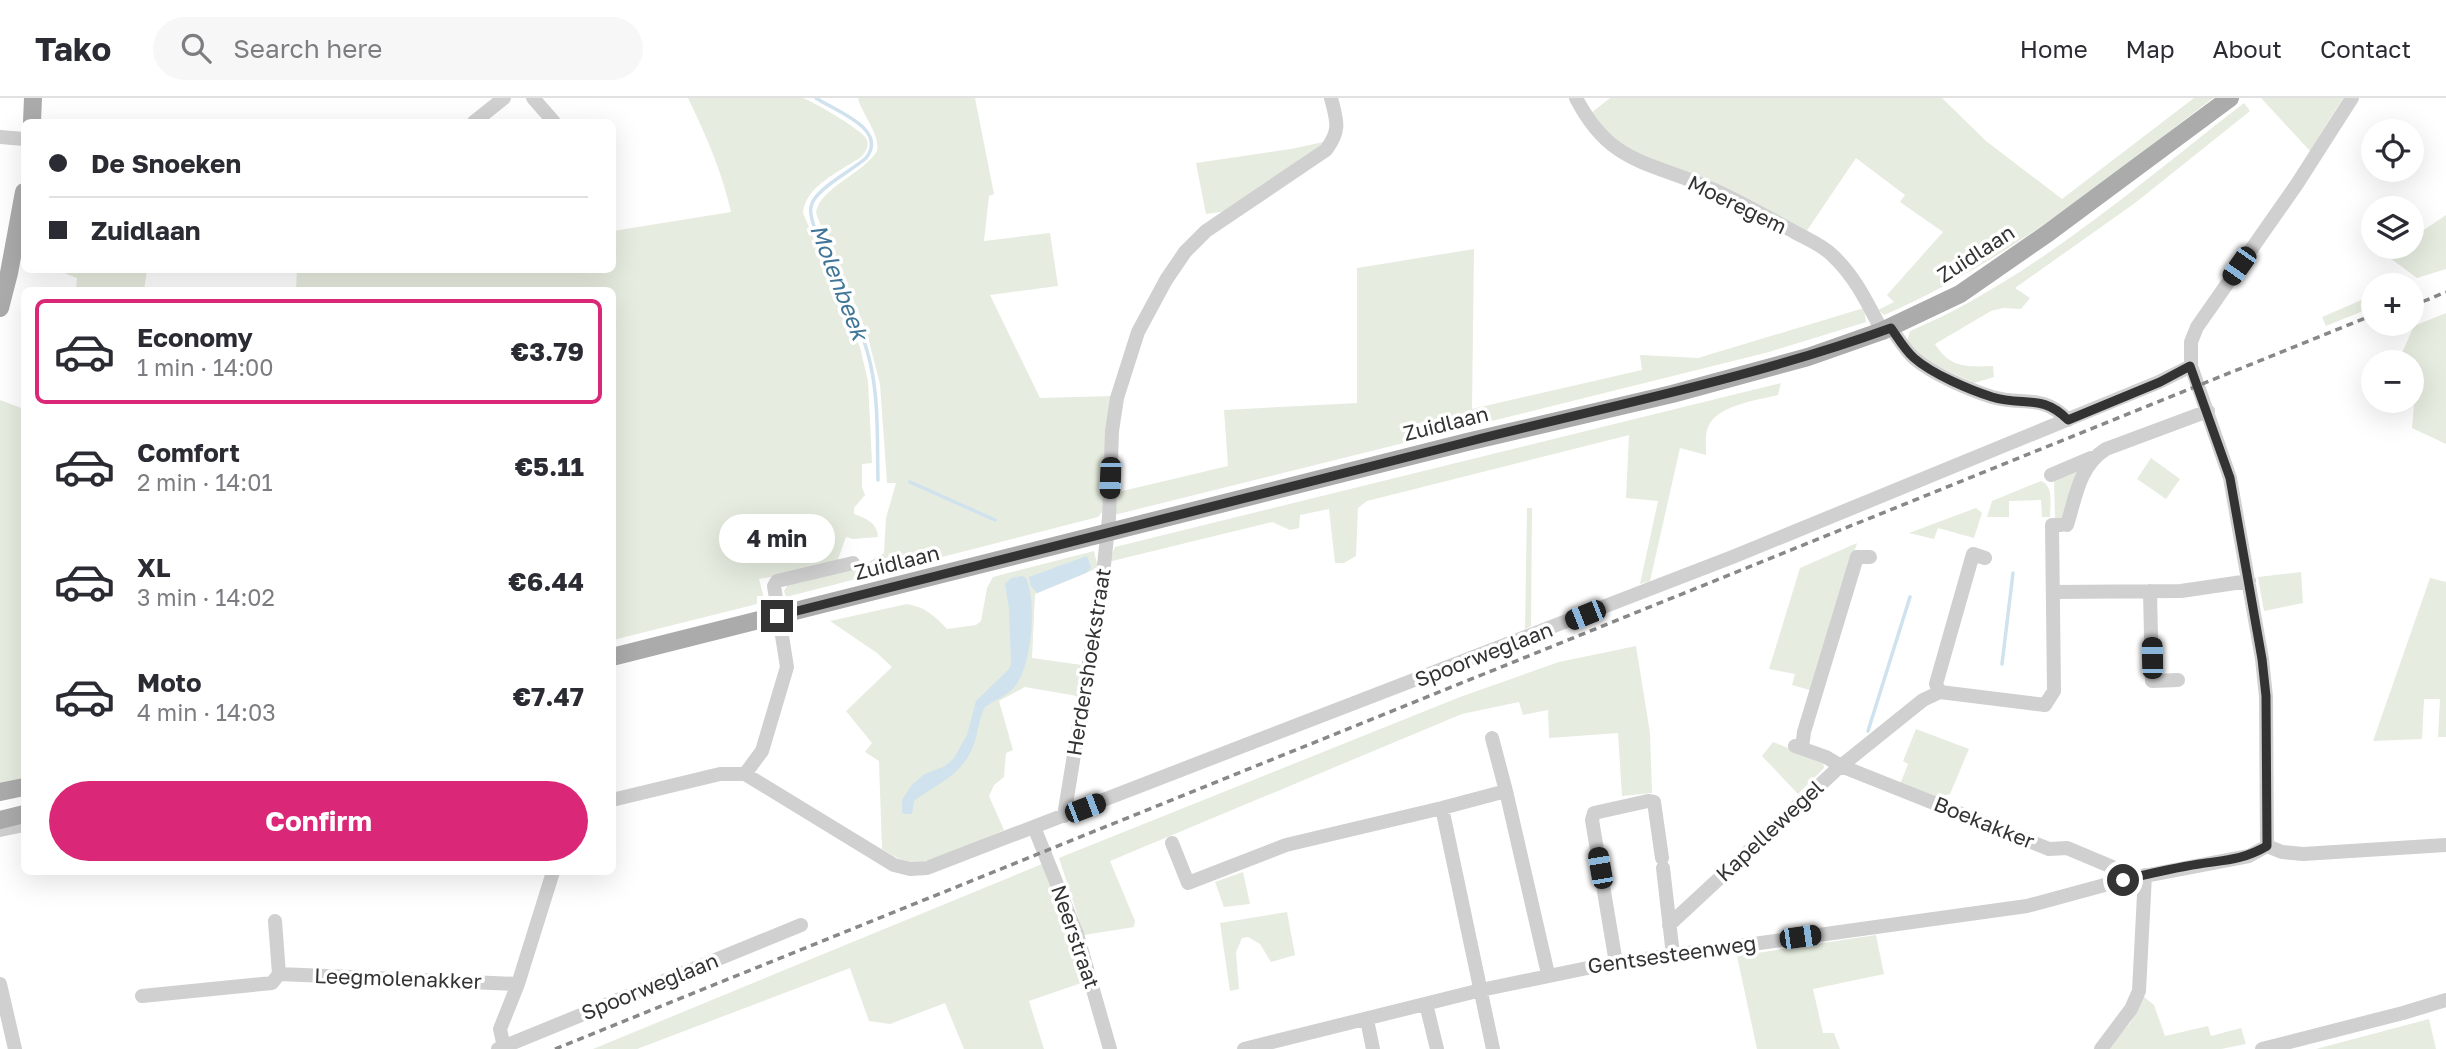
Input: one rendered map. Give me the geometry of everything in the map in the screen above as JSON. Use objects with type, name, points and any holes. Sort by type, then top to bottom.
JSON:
[{"type":"main road","points":[[32,119],[33,98]]},
{"type":"main road","name":"Zuidlaan","points":[[616,656],[1476,440],[1672,394],[1808,357],[1886,330],[1960,294],[2048,233],[2230,98]]},
{"type":"main road","points":[[0,308],[21,228]]},
{"type":"main road","points":[[0,792],[21,788]]},
{"type":"main road","points":[[0,820],[21,815]]},
{"type":"street","points":[[478,119],[504,98]]},
{"type":"street","points":[[533,98],[551,119]]},
{"type":"street","name":"Herdershoekstraat","points":[[1064,816],[1093,649],[1108,533],[1112,431],[1117,398],[1131,352],[1146,315],[1185,252],[1206,231],[1326,150],[1335,137],[1337,126],[1331,98]]},
{"type":"street","name":"Moeregem","points":[[1576,98],[1595,130],[1611,145],[1648,166],[1705,186],[1751,208],[1830,253],[1846,270],[1886,330],[1914,358],[1939,374],[1992,397],[2043,402],[2068,420]]},
{"type":"street","points":[[2352,98],[2297,184],[2197,327],[2191,342],[2190,366],[2230,478],[2249,582],[2266,696],[2267,846],[2282,852],[2304,854],[2446,845]]},
{"type":"street","points":[[0,137],[21,139]]},
{"type":"street","name":"Spoorweglaan","points":[[745,774],[894,865],[910,869],[928,868],[1735,556],[2160,382],[2190,366]]},
{"type":"street","points":[[2051,475],[2105,449],[2208,411]]},
{"type":"street","points":[[1841,766],[1923,700],[1940,692],[2045,705],[2054,691],[2052,525],[2064,525],[2092,457]]},
{"type":"street","points":[[1940,692],[1937,684],[1973,554],[1985,558]]},
{"type":"street","name":"Kapellewegel","points":[[1669,925],[1841,766],[1826,757],[1798,747],[1857,557],[1870,557]]},
{"type":"street","points":[[616,799],[720,774],[745,774],[762,751],[787,667],[774,586],[777,581],[853,563]]},
{"type":"street","points":[[2053,592],[2181,591],[2249,582]]},
{"type":"street","points":[[2150,591],[2152,681],[2178,680]]},
{"type":"street","points":[[1492,738],[1548,974]]},
{"type":"street","name":"Boekakker","points":[[1841,766],[2049,849],[2067,848],[2117,869],[2123,880]]},
{"type":"street","points":[[1172,843],[1188,883],[1286,845],[1506,791]]},
{"type":"street","points":[[1616,963],[1591,820],[1594,813],[1600,810],[1648,801],[1654,802],[1673,955]]},
{"type":"street","points":[[1442,808],[1493,1049]]},
{"type":"street","points":[[0,830],[21,826]]},
{"type":"street","name":"Neerstraat","points":[[1034,827],[1077,934],[1110,1049]]},
{"type":"street","name":"Gentsesteenweg","points":[[1244,1049],[1548,974],[2027,906],[2145,875],[2249,856],[2267,846]]},
{"type":"street","points":[[501,1048],[500,1029],[518,984],[552,875]]},
{"type":"street","points":[[2101,1049],[2131,1009],[2139,991],[2145,875]]},
{"type":"street","points":[[275,921],[279,974]]},
{"type":"street","name":"Spoorweglaan","points":[[501,1048],[801,926]]},
{"type":"street","name":"Leegmolenakker","points":[[142,996],[272,983],[279,974],[518,984]]},
{"type":"street","points":[[0,985],[15,1049]]},
{"type":"street","points":[[2262,1049],[2446,1000]]},
{"type":"street","points":[[1426,1004],[1437,1049]]},
{"type":"street","points":[[1367,1020],[1373,1049]]},
{"type":"shaded area","points":[[688,98],[802,98],[847,123],[866,138],[867,148],[861,157],[817,187],[805,203],[803,213],[860,347],[868,381],[872,463],[862,464],[862,487],[865,495],[854,508],[854,514],[873,525],[878,537],[846,537],[836,565],[759,579],[765,602],[616,639],[616,287],[296,287],[297,273],[616,273],[616,231],[731,212],[713,154]]},
{"type":"shaded area","points":[[858,98],[975,98],[994,194],[989,196],[984,241],[1050,233],[1058,286],[990,295],[1040,398],[1113,396],[1102,512],[1098,517],[786,597],[784,591],[789,583],[867,563],[884,553],[886,518],[896,483],[887,483],[880,384],[866,330],[849,290],[842,282],[816,213],[825,196],[862,167],[877,151],[876,138]]},
{"type":"shaded area","points":[[1610,98],[1942,98],[1986,141],[2062,199],[2194,98],[2213,98],[2095,188],[2014,245],[1929,294],[1884,315],[1878,310],[1894,302],[1887,295],[1943,232],[1900,202],[1905,195],[1856,158],[1806,232],[1640,155],[1609,136],[1591,113]]},
{"type":"shaded area","points":[[2261,98],[2343,98],[2310,151]]},
{"type":"shaded area","points":[[2244,103],[2250,111],[2135,203],[2015,288],[2030,298],[2021,309],[2003,308],[1991,311],[1935,344],[1953,362],[1993,366],[1994,377],[1974,383],[1915,353],[1907,341],[1910,331],[1954,310],[2041,258],[2125,197]]},
{"type":"shaded area","points":[[1328,141],[1227,211],[1206,214],[1196,163]]},
{"type":"shaded area","points":[[2446,215],[2446,269],[2424,276],[2424,273],[2410,273],[2391,259],[2424,259],[2424,230]]},
{"type":"shaded area","points":[[1474,249],[1472,409],[1642,370],[1640,355],[1698,358],[1864,308],[1866,322],[1769,352],[1114,515],[1114,493],[1228,466],[1224,410],[1357,403],[1357,268]]},
{"type":"shaded area","points":[[64,273],[147,273],[144,287],[76,287],[77,278]]},
{"type":"shaded area","points":[[2361,300],[2361,312],[2326,326],[2322,317]]},
{"type":"shaded area","points":[[2446,313],[2446,444],[2412,428],[2413,413],[2424,413],[2424,350],[2403,350],[2410,336],[2424,336],[2424,322]]},
{"type":"shaded area","points":[[1781,383],[1778,395],[1720,413],[1707,430],[1706,455],[1680,448],[1650,581],[1640,584],[1658,501],[1626,498],[1629,435],[1367,501],[1358,508],[1356,556],[1344,563],[1335,563],[1329,509],[1300,515],[1299,528],[1290,530],[1272,522],[1108,562],[1115,547]]},
{"type":"shaded area","points":[[0,400],[21,408],[21,781],[0,786]]},
{"type":"shaded area","points":[[2151,458],[2180,479],[2166,499],[2137,479]]},
{"type":"shaded area","points":[[2085,463],[2066,521],[2055,519],[2054,480]]},
{"type":"shaded area","points":[[2041,481],[2050,491],[2050,517],[2042,517],[2041,500],[2009,501],[2009,517],[1987,517],[1992,501]]},
{"type":"shaded area","points":[[1527,508],[1532,508],[1531,626],[1525,629]]},
{"type":"shaded area","points":[[1976,508],[1982,513],[1974,538],[1938,528],[1934,539],[1909,533]]},
{"type":"shaded area","points":[[1857,543],[1813,691],[1792,685],[1795,674],[1769,669],[1800,568]]},
{"type":"shaded area","points":[[1094,551],[1098,568],[1035,594],[1032,658],[1082,665],[1077,696],[1025,687],[999,701],[1013,750],[1006,753],[1004,777],[994,785],[989,796],[1004,830],[956,852],[917,862],[897,858],[882,849],[879,761],[865,752],[872,743],[846,711],[892,667],[877,653],[830,621],[907,604],[929,613],[947,629],[976,625],[981,621],[987,588],[993,577]]},
{"type":"shaded area","points":[[2301,572],[2303,603],[2264,611],[2258,577]]},
{"type":"shaded area","points":[[2430,578],[2446,582],[2446,737],[2438,737],[2440,699],[2424,699],[2422,739],[2373,741]]},
{"type":"shaded area","points":[[1636,646],[1650,733],[1652,793],[1622,796],[1618,733],[1549,738],[1548,710],[1523,715],[1519,702],[1462,714],[1110,861],[1135,921],[1134,927],[1084,935],[1059,858],[1460,697],[1559,662]]},
{"type":"shaded area","points":[[1916,729],[1969,749],[1950,794],[1932,799],[1899,787],[1908,764],[1903,761]]},
{"type":"shaded area","points":[[1773,742],[1823,762],[1824,768],[1798,794],[1762,756]]},
{"type":"shaded area","points":[[1042,864],[1065,919],[1084,982],[1029,1001],[1044,1049],[964,1049],[945,1003],[890,1024],[869,1021],[850,968],[637,1049],[593,1049]]},
{"type":"shaded area","points":[[1243,872],[1250,904],[1224,907],[1215,882]]},
{"type":"shaded area","points":[[1287,912],[1295,955],[1271,962],[1260,944],[1248,937],[1242,938],[1236,952],[1239,989],[1230,991],[1220,923]]},
{"type":"shaded area","points":[[1876,935],[1884,974],[1813,989],[1823,1033],[1834,1033],[1840,1049],[1757,1049],[1737,956]]},
{"type":"shaded area","points":[[2143,996],[2154,1005],[2165,1036],[2208,1026],[2211,1036],[2241,1028],[2246,1044],[2221,1049],[2108,1049],[2131,1022]]},
{"type":"shaded area","points":[[2429,1019],[2436,1049],[2316,1049]]},
{"type":"water","points":[[1087,556],[1091,568],[1086,573],[1037,593],[1031,586],[1029,577]]},
{"type":"water","points":[[1011,578],[1026,578],[1029,589],[1032,617],[1029,648],[1021,675],[1010,692],[985,707],[974,744],[957,771],[914,801],[912,814],[904,814],[902,800],[911,786],[923,775],[945,766],[954,758],[967,735],[976,701],[1011,665],[1009,609],[1005,584]]},
{"type":"waterway","name":"Molenbeek","points":[[816,98],[857,122],[871,138],[871,148],[866,158],[819,194],[813,201],[811,213],[819,240],[867,350],[876,406],[878,480]]},
{"type":"waterway","name":"Molenbeek","points":[[910,482],[995,520]]},
{"type":"waterway","points":[[2002,664],[2013,573]]},
{"type":"waterway","points":[[1868,731],[1910,597]]},
{"type":"railway","points":[[2424,301],[2446,292]]},
{"type":"railway","points":[[555,1049],[2361,320]]},
{"type":"route","points":[[777,616],[1476,440],[1672,394],[1808,357],[1891,328],[1914,358],[1939,374],[1992,397],[2043,402],[2068,420],[2160,382],[2190,366],[2230,478],[2262,659],[2266,696],[2267,846],[2249,856],[2233,860],[2198,864],[2123,880]]}]
